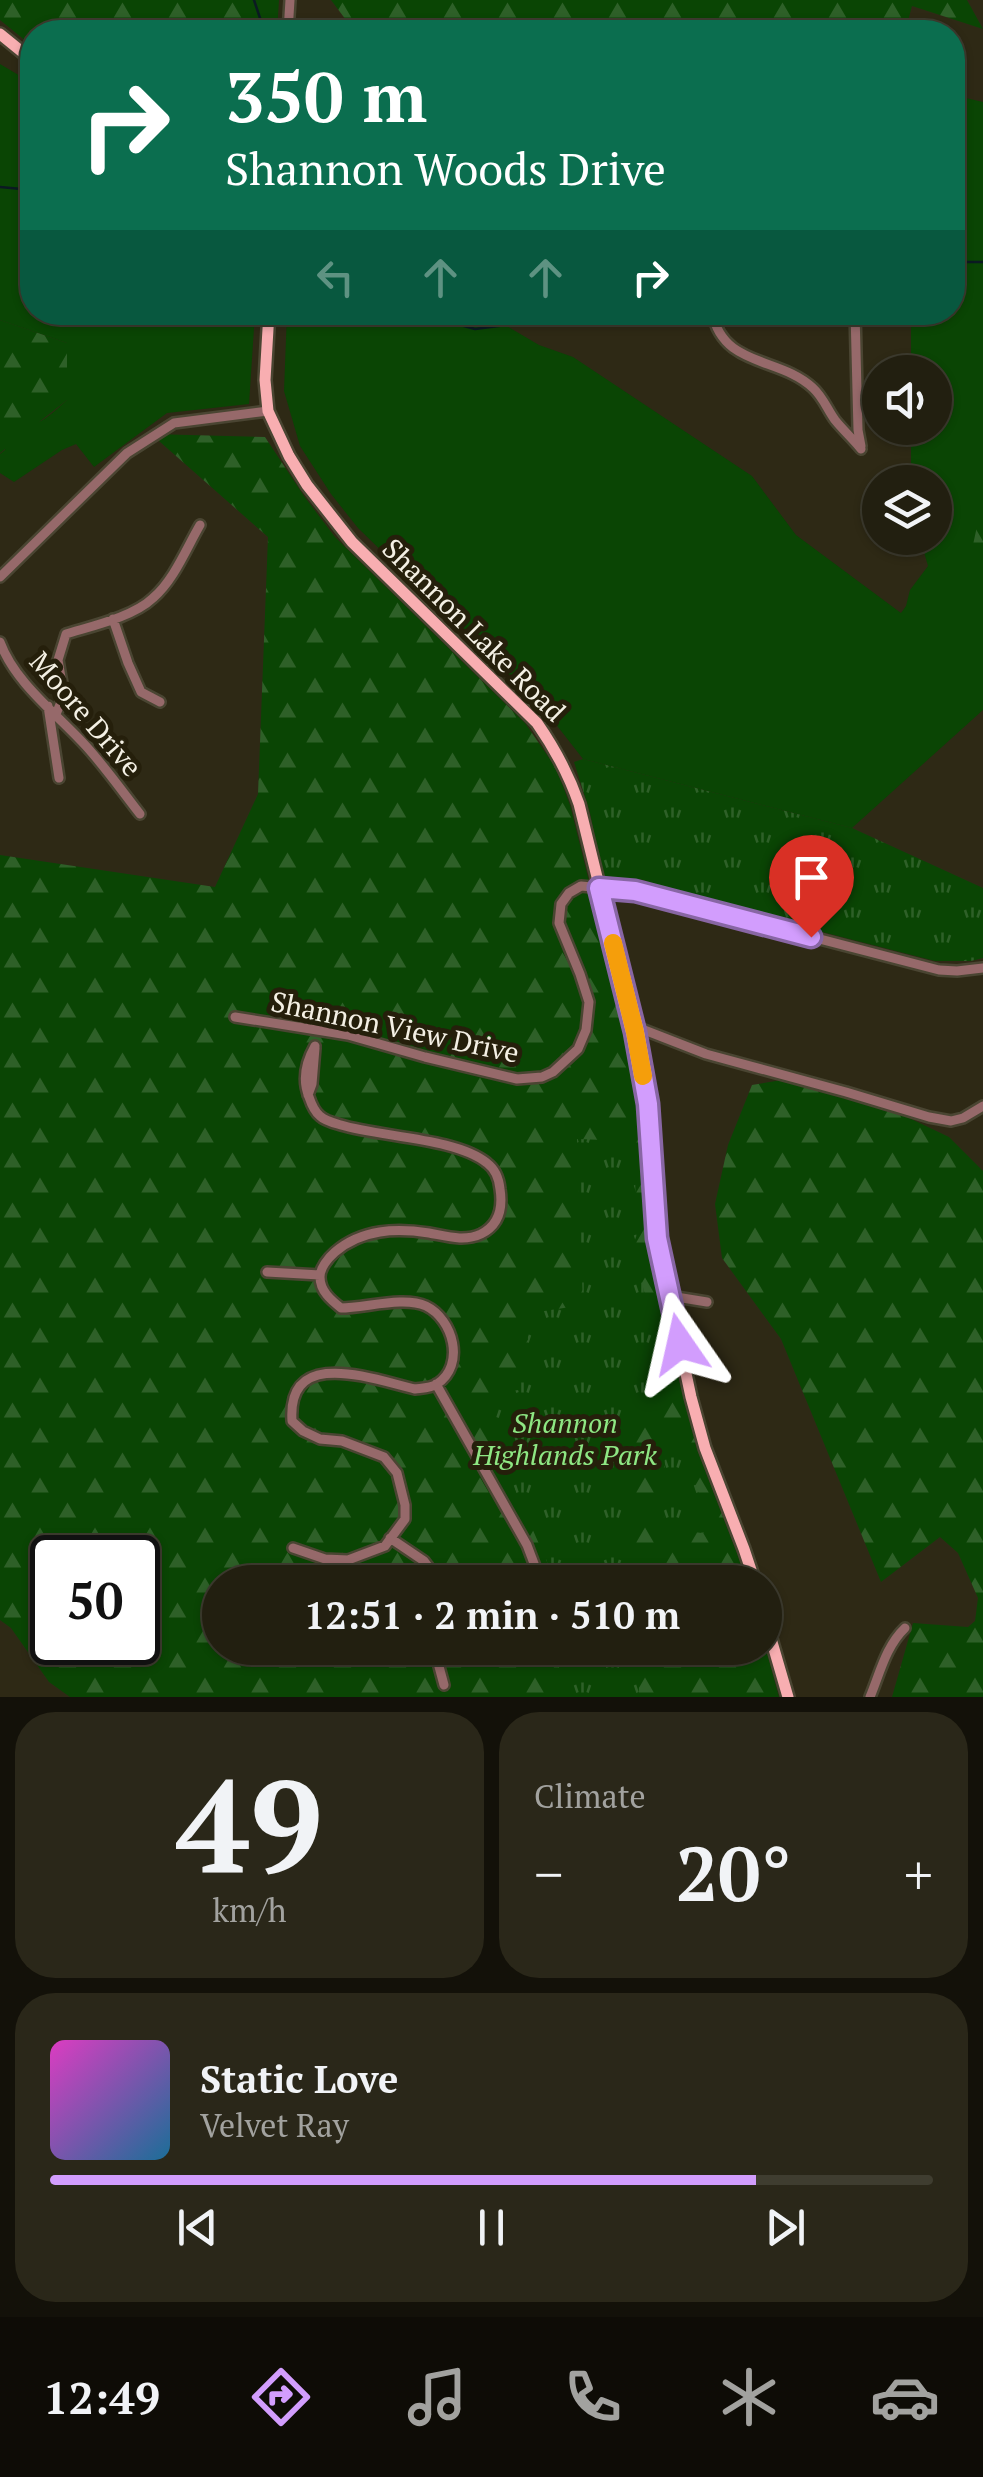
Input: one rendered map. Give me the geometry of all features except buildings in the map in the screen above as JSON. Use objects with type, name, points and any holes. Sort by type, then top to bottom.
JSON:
[{"type":"main road","points":[[0,34],[20,50]]},
{"type":"main road","name":"Shannon Lake Road","points":[[268,325],[264,380],[268,411],[307,485],[352,542],[520,705],[550,742],[580,804],[634,1026],[648,1104],[657,1238],[691,1397],[705,1448],[749,1565]]},
{"type":"main road","points":[[779,1665],[788,1697]]},
{"type":"street","points":[[715,325],[726,344],[741,354],[812,386],[861,449],[855,325]]},
{"type":"street","points":[[0,577],[127,453],[174,423],[268,411]]},
{"type":"street","points":[[59,778],[52,710],[64,694],[58,660],[66,634],[114,619],[151,601],[165,586],[200,525]]},
{"type":"street","points":[[114,619],[141,692],[160,702]]},
{"type":"street","name":"Moore Drive","points":[[0,642],[16,669],[88,748],[140,814]]},
{"type":"street","name":"Shannon View Drive","points":[[236,1017],[348,1035],[517,1079],[542,1077],[578,1049],[586,1030],[588,1002],[559,923],[562,904],[569,893],[581,886],[599,888]]},
{"type":"street","points":[[599,888],[635,891],[939,970],[983,968]]},
{"type":"street","points":[[634,1026],[706,1054],[929,1117],[963,1118],[983,1106]]},
{"type":"street","points":[[293,1548],[324,1559],[348,1560],[385,1546],[405,1519],[397,1474],[384,1457],[303,1431],[292,1422],[291,1404],[296,1390],[316,1375],[334,1372],[415,1389],[436,1384],[448,1373],[454,1342],[441,1317],[426,1306],[411,1303],[341,1308],[328,1298],[320,1275],[322,1268],[331,1255],[376,1232],[403,1230],[468,1238],[483,1233],[500,1215],[502,1198],[498,1178],[489,1164],[468,1152],[322,1119],[304,1085],[315,1030]]},
{"type":"street","points":[[267,1272],[320,1275]]},
{"type":"street","points":[[670,1296],[707,1302]]},
{"type":"street","points":[[436,1384],[535,1565]]},
{"type":"street","points":[[390,1538],[427,1565]]},
{"type":"street","points":[[348,1560],[350,1565]]},
{"type":"street","points":[[870,1697],[894,1638],[906,1628]]},
{"type":"street","points":[[438,1665],[444,1686]]},
{"type":"green space","points":[[0,0],[279,0],[278,20],[20,20],[20,36],[0,20]]},
{"type":"green space","points":[[331,0],[967,0],[983,29],[965,20],[912,6],[908,20],[346,20]]},
{"type":"green space","points":[[0,64],[20,76],[20,325],[254,325],[249,404],[167,413],[94,467],[76,444],[14,482],[0,473],[0,454],[13,433],[41,421],[67,400],[67,343],[0,320]]},
{"type":"green space","points":[[965,98],[983,102],[983,710],[852,828],[583,759],[544,709],[358,528],[331,494],[300,446],[284,391],[287,325],[505,325],[539,345],[573,357],[752,476],[796,535],[901,613],[910,590],[928,566],[925,555],[952,555],[952,465],[911,465],[911,445],[952,445],[952,355],[911,355],[911,325],[965,325]]},
{"type":"green space","points":[[0,320],[67,343],[67,400],[0,453]]},
{"type":"green space","points":[[151,434],[265,437],[335,537],[525,723],[554,765],[570,805],[635,1077],[662,1314],[697,1449],[741,1565],[202,1565],[202,1665],[770,1665],[779,1697],[70,1697],[49,1682],[37,1665],[160,1665],[160,1535],[30,1535],[30,1655],[11,1628],[0,1620],[0,855],[215,887],[258,794],[268,537]]},
{"type":"green space","points":[[983,499],[983,577],[969,563]]},
{"type":"green space","points":[[583,759],[852,828],[983,888],[983,958],[935,961],[675,894],[644,880],[603,876],[574,762]]},
{"type":"green space","points":[[806,1076],[863,1096],[949,1137],[983,1171],[983,1697],[892,1697],[913,1623],[968,1627],[975,1621],[978,1598],[958,1553],[940,1537],[881,1582],[781,1339],[722,1258],[715,1204],[728,1145],[752,1085]]},
{"type":"green space","name":"Shannon Highlands Park","points":[[577,1139],[631,1141],[639,1229],[627,1261],[642,1283],[664,1370],[635,1424],[628,1480],[629,1522],[620,1521],[624,1550],[638,1560],[638,1565],[548,1565],[490,1434],[502,1392],[519,1390],[529,1348],[525,1314],[583,1305]]},
{"type":"green space","name":"Shannon Highlands Park","points":[[669,1431],[681,1437],[717,1535],[664,1528],[665,1437]]},
{"type":"green space","points":[[559,1665],[638,1665],[637,1697],[556,1697]]},
{"type":"waterway","points":[[254,0],[261,20]]},
{"type":"waterway","points":[[0,187],[20,189]]},
{"type":"waterway","points":[[965,262],[983,262]]},
{"type":"waterway","points":[[460,325],[475,329],[506,325]]},
{"type":"slow traffic","points":[[613,943],[643,1076]]},
{"type":"route","points":[[680,1344],[657,1238],[648,1104],[635,1032],[599,888],[635,891],[811,937]]}]
